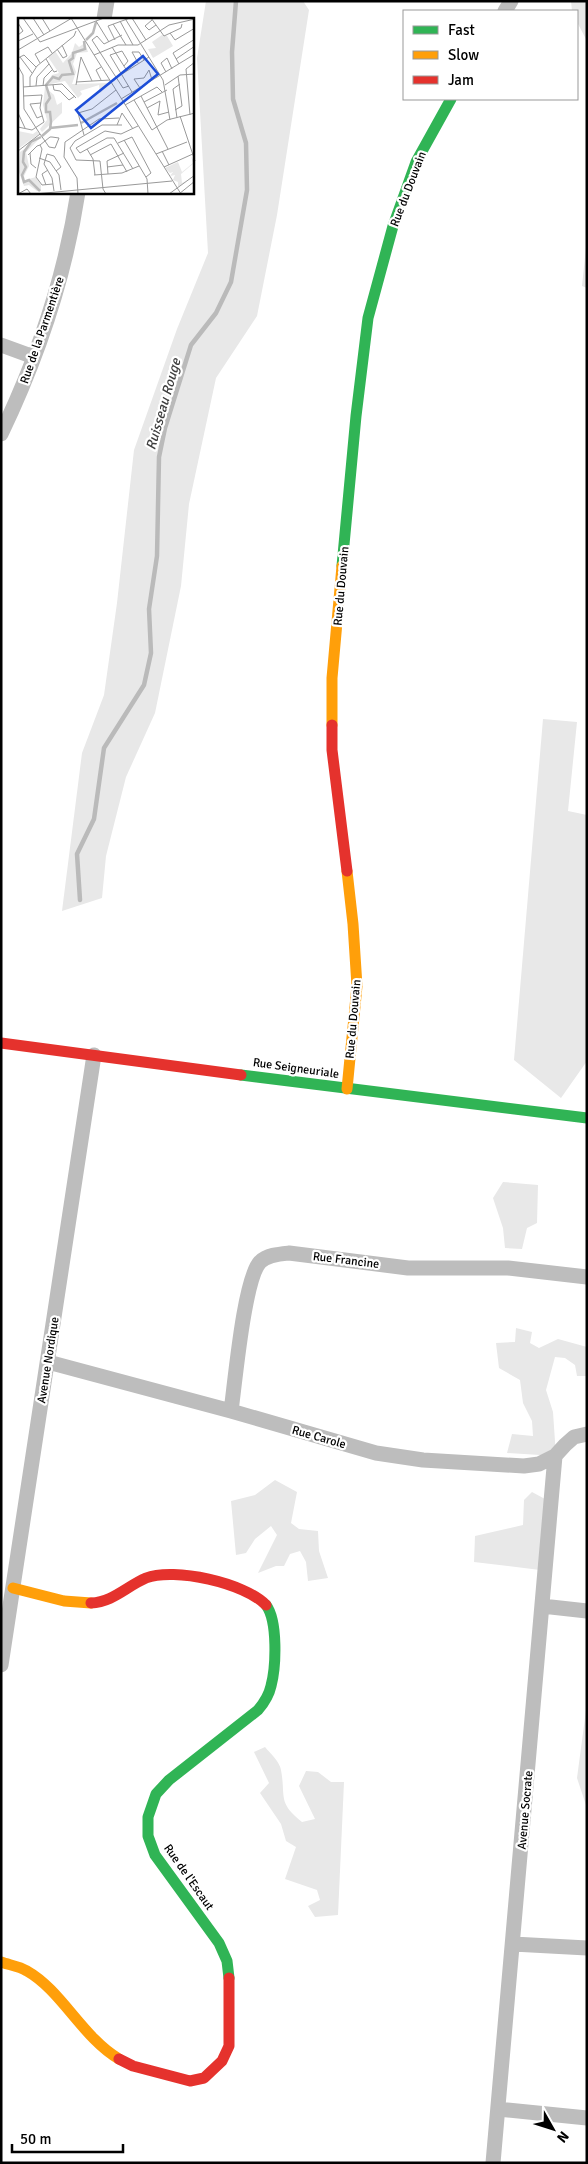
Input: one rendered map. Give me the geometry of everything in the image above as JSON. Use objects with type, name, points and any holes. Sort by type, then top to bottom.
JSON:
[{"type":"street","points":[[104,18],[107,1]]},
{"type":"street","name":"Rue du Douvain","points":[[347,1089],[357,986],[353,924],[332,750],[332,678],[356,416],[368,318],[392,226],[416,162],[450,100]]},
{"type":"street","name":"Rue de la Parmentière","points":[[1,434],[18,400],[56,296],[73,224],[78,194]]},
{"type":"street","points":[[1,345],[34,358]]},
{"type":"street","name":"Rue Seigneuriale","points":[[1,1043],[347,1089],[587,1118]]},
{"type":"street","name":"Avenue Nordique","points":[[1,1665],[94,1055]]},
{"type":"street","name":"Rue Francine","points":[[230,1411],[248,1291],[260,1262],[274,1254],[289,1253],[408,1268],[508,1268],[587,1277]]},
{"type":"street","name":"Rue Carole","points":[[48,1362],[376,1453],[423,1460],[524,1466],[539,1464],[555,1456],[574,1437],[587,1434]]},
{"type":"street","name":"Avenue Socrate","points":[[493,2163],[555,1456]]},
{"type":"street","name":"Rue de l'Escaut","points":[[1,1962],[11,1963],[26,1970],[41,1981],[104,2050],[133,2066],[190,2081],[204,2078],[222,2061],[228,2046],[230,1983],[227,1961],[219,1943],[155,1855],[148,1836],[148,1816],[156,1794],[169,1780],[258,1710],[268,1699],[272,1683],[275,1624],[268,1608],[255,1596],[236,1586],[171,1575],[152,1576],[112,1598],[96,1603],[76,1603],[13,1588]]},
{"type":"street","points":[[542,1606],[587,1611]]},
{"type":"street","points":[[513,1944],[587,1948]]},
{"type":"street","points":[[498,2109],[587,2118]]},
{"type":"shaded area","points":[[206,1],[303,1],[309,10],[277,215],[257,316],[216,378],[189,504],[181,586],[155,713],[126,777],[106,856],[102,898],[62,911],[82,753],[104,695],[117,603],[134,450],[177,329],[208,253],[197,58]]},
{"type":"shaded area","points":[[571,1],[587,1],[587,41],[578,24],[578,10],[572,10]]},
{"type":"shaded area","points":[[587,238],[587,288],[582,286]]},
{"type":"shaded area","points":[[543,719],[577,722],[568,811],[587,815],[587,1061],[561,1098],[514,1060]]},
{"type":"shaded area","points":[[503,1182],[538,1185],[537,1223],[527,1228],[522,1249],[505,1248],[503,1228],[493,1198]]},
{"type":"shaded area","points":[[516,1328],[532,1332],[530,1343],[539,1348],[558,1339],[587,1347],[587,1376],[577,1376],[575,1365],[565,1358],[555,1357],[546,1390],[553,1412],[556,1456],[507,1453],[512,1434],[533,1436],[532,1421],[523,1403],[520,1380],[499,1368],[496,1343],[515,1342]]},
{"type":"shaded area","points":[[275,1480],[297,1492],[291,1523],[299,1529],[318,1531],[319,1551],[328,1578],[308,1581],[306,1562],[300,1551],[290,1554],[284,1566],[276,1566],[258,1573],[277,1535],[271,1526],[255,1539],[246,1553],[236,1555],[231,1501],[255,1495]]},
{"type":"shaded area","points":[[532,1492],[545,1499],[540,1570],[474,1562],[475,1536],[523,1525],[524,1500]]},
{"type":"shaded area","points":[[587,1703],[587,1808],[577,1778]]},
{"type":"shaded area","points":[[265,1747],[279,1764],[286,1804],[302,1822],[315,1819],[299,1786],[306,1771],[318,1772],[331,1782],[344,1782],[338,1915],[315,1917],[308,1906],[320,1900],[317,1890],[285,1879],[296,1847],[286,1841],[281,1824],[260,1793],[269,1783],[254,1752]]},
{"type":"waterway","name":"Ruisseau Rouge","points":[[80,900],[77,854],[94,819],[104,748],[144,685],[151,653],[149,609],[157,556],[159,457],[165,428],[191,345],[216,313],[231,282],[247,190],[246,143],[233,99],[232,52],[236,1]]},
{"type":"traffic: fast","points":[[342,566],[356,416],[368,318],[393,226],[416,162],[450,100]]},
{"type":"traffic: fast","points":[[241,1075],[587,1118]]},
{"type":"traffic: fast","points":[[229,1978],[227,1961],[219,1943],[155,1855],[148,1836],[148,1817],[156,1794],[169,1780],[258,1710],[266,1699],[273,1678],[275,1656],[273,1622],[266,1605]]},
{"type":"traffic: slow","points":[[332,725],[332,678],[342,566]]},
{"type":"traffic: slow","points":[[347,871],[357,986],[347,1089]]},
{"type":"traffic: slow","points":[[13,1588],[64,1601],[91,1603]]},
{"type":"traffic: slow","points":[[1,1962],[24,1969],[39,1979],[94,2039],[119,2059]]},
{"type":"traffic: jam","points":[[332,725],[332,750],[347,871]]},
{"type":"traffic: jam","points":[[1,1043],[241,1075]]},
{"type":"traffic: jam","points":[[91,1603],[113,1597],[146,1578],[174,1574],[209,1579],[226,1584],[256,1597],[266,1605]]},
{"type":"traffic: jam","points":[[119,2059],[133,2066],[190,2081],[204,2078],[222,2061],[229,2046],[229,1978]]}]
